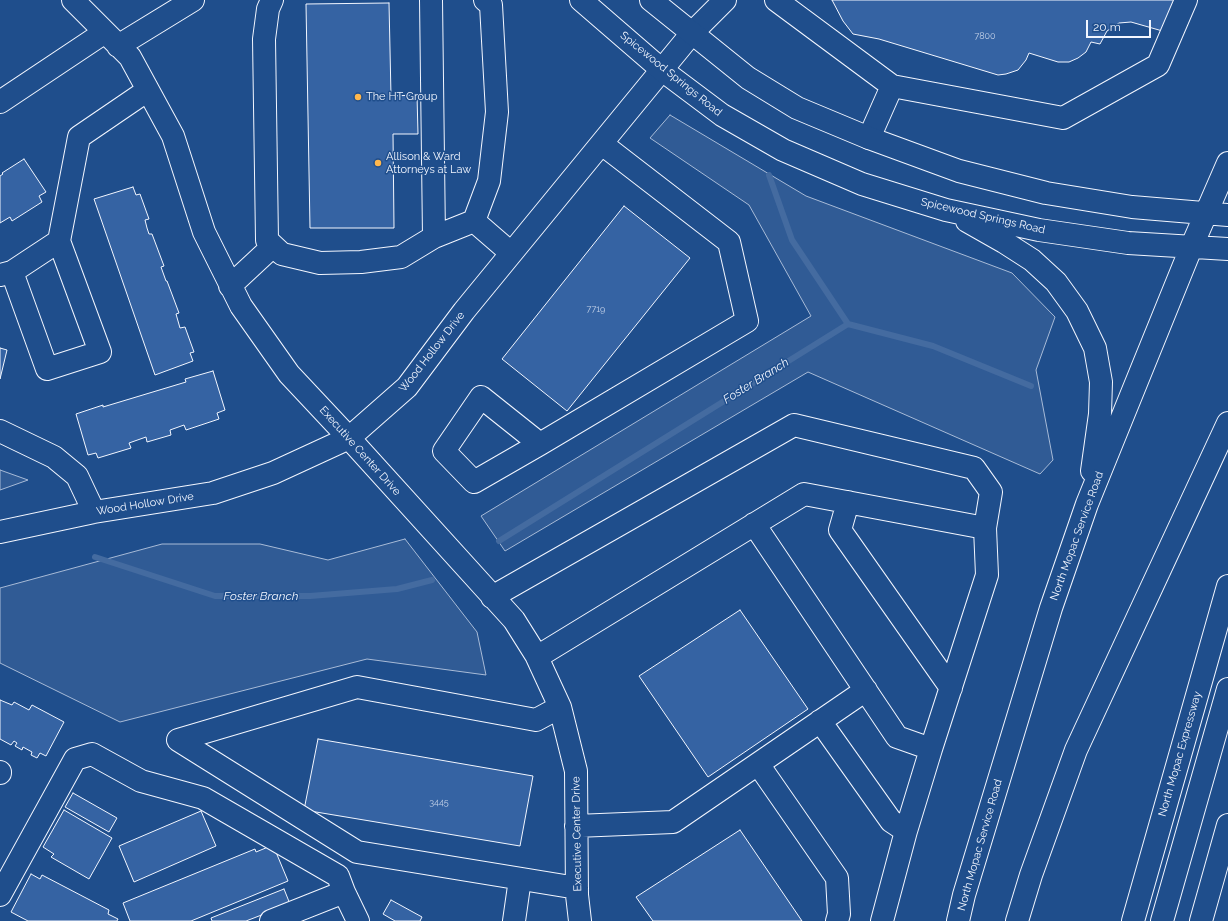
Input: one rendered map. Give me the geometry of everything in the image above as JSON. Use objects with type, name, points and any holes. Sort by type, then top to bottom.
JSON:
[{"type":"main road","name":"Executive Center Drive","points":[[72,0],[130,57],[173,136],[204,232],[230,286],[241,306],[289,374],[514,620],[537,657],[560,707],[576,771],[577,888],[580,921]]},
{"type":"main road","points":[[0,102],[112,39],[193,0]]},
{"type":"main road","points":[[272,0],[268,9],[264,39],[267,240],[282,254],[320,263],[361,262],[401,257],[434,237],[474,221],[489,181],[497,112],[491,5],[485,0]]},
{"type":"main road","points":[[431,0],[434,237]]},
{"type":"main road","name":"Spicewood Springs Road","points":[[582,0],[662,70],[722,115],[783,150],[862,184],[946,210],[1046,231],[1128,243],[1228,250]]},
{"type":"main road","points":[[651,0],[748,78],[797,108],[869,138],[959,171],[1046,193],[1132,207],[1228,215]]},
{"type":"main road","name":"Wood Hollow Drive","points":[[0,532],[94,512],[213,493],[274,473],[349,438],[406,388],[464,311],[511,253],[692,33],[725,0]]},
{"type":"main road","points":[[776,0],[892,86],[1063,118],[1158,65],[1186,0]]},
{"type":"main road","points":[[869,138],[892,86]]},
{"type":"main road","points":[[59,241],[6,273],[47,369],[100,352],[59,241],[79,138],[148,90]]},
{"type":"main road","points":[[540,444],[747,321],[729,242],[602,144]]},
{"type":"main road","name":"North Mopac Service Road","points":[[958,921],[964,895],[1051,608],[1087,504],[1191,248],[1228,163]]},
{"type":"main road","points":[[946,210],[1004,242],[1042,268],[1056,282],[1077,311],[1095,348],[1101,382],[1100,414],[1087,504]]},
{"type":"main road","points":[[474,221],[511,253]]},
{"type":"main road","points":[[230,286],[273,246]]},
{"type":"main road","points":[[1017,921],[1031,875],[1076,750],[1228,423]]},
{"type":"main road","points":[[492,597],[794,425],[974,468],[990,492],[985,528],[987,575],[906,831],[882,921]]},
{"type":"main road","points":[[0,431],[54,457],[77,476],[94,512]]},
{"type":"main road","points":[[537,657],[804,494],[985,528]]},
{"type":"main road","points":[[848,502],[840,530],[950,688]]},
{"type":"main road","points":[[754,524],[898,737],[931,749]]},
{"type":"main road","name":"North Mopac Expressway","points":[[1133,921],[1228,586]]},
{"type":"main road","points":[[560,707],[536,720],[357,687],[178,740],[357,852],[577,888]]},
{"type":"main road","points":[[1162,921],[1228,689]]},
{"type":"main road","points":[[576,826],[673,822],[866,690]]},
{"type":"main road","points":[[820,721],[891,821],[906,831]]},
{"type":"main road","points":[[0,895],[75,759],[92,754],[141,781],[203,798],[338,876],[358,921]]},
{"type":"main road","points":[[758,764],[837,878],[839,914],[837,921]]},
{"type":"main road","points":[[1201,921],[1228,825]]},
{"type":"main road","points":[[514,921],[520,878]]},
{"type":"main road","points":[[271,921],[344,892]]},
{"type":"shaded area","points":[[670,115],[806,196],[1012,273],[1055,317],[1036,370],[1053,460],[1040,474],[808,372],[505,551],[481,516],[811,316],[749,205],[650,138]]},
{"type":"shaded area","points":[[0,470],[28,480],[0,490]]},
{"type":"shaded area","points":[[405,539],[477,632],[486,675],[367,659],[120,722],[0,663],[0,588],[162,544],[260,544],[328,560]]},
{"type":"building","points":[[832,0],[1176,0],[1166,32],[1131,22],[1119,23],[1107,31],[1100,44],[1091,42],[1086,52],[1069,62],[1058,62],[1029,53],[1026,60],[1018,70],[998,75],[879,39],[853,34],[843,21]]},
{"type":"building","points":[[389,3],[391,96],[417,95],[418,134],[393,134],[394,228],[310,228],[306,4]]},
{"type":"building","points":[[24,159],[46,192],[39,196],[42,202],[12,221],[10,217],[0,223],[0,176],[3,174],[2,173]]},
{"type":"building","points":[[133,187],[136,195],[140,194],[149,219],[145,220],[147,228],[149,234],[152,234],[164,266],[161,267],[179,313],[176,314],[180,328],[185,327],[194,352],[190,353],[193,361],[155,375],[94,199]]},
{"type":"building","points":[[624,206],[690,258],[567,411],[502,359]]},
{"type":"building","points":[[0,348],[7,350],[0,379]]},
{"type":"building","points":[[213,371],[225,410],[217,413],[219,419],[186,430],[184,425],[170,430],[171,435],[147,442],[146,437],[129,443],[131,448],[98,458],[96,453],[88,455],[76,414],[186,382],[185,379]]},
{"type":"building","points":[[740,610],[808,709],[708,777],[639,676]]},
{"type":"building","points":[[0,700],[12,705],[14,702],[29,710],[32,705],[64,722],[46,756],[40,753],[37,758],[31,755],[32,752],[23,747],[22,750],[15,746],[17,743],[14,741],[11,745],[0,739]]},
{"type":"building","points":[[318,739],[533,776],[520,846],[304,810]]},
{"type":"building","points":[[73,793],[117,818],[109,832],[65,807]]},
{"type":"building","points":[[64,810],[112,838],[89,879],[51,857],[54,854],[43,847]]},
{"type":"building","points":[[201,811],[216,846],[134,882],[119,846]]},
{"type":"building","points":[[740,830],[802,921],[653,921],[636,897]]},
{"type":"building","points":[[273,845],[288,881],[191,921],[130,921],[123,903],[255,849],[256,852]]},
{"type":"building","points":[[31,874],[40,879],[42,875],[109,910],[108,914],[118,919],[117,921],[28,921],[11,912]]},
{"type":"building","points":[[284,889],[290,904],[246,921],[212,921],[211,918]]},
{"type":"building","points":[[391,900],[422,917],[420,921],[395,921],[383,914]]},
{"type":"waterway","points":[[769,175],[792,240],[848,324]]},
{"type":"waterway","name":"Foster Branch","points":[[499,541],[848,324],[933,346],[1031,386]]},
{"type":"waterway","name":"Foster Branch","points":[[95,557],[215,596],[310,596],[397,589],[432,580]]},
{"type":"place","name":"The HT Group","points":[[358,97]]},
{"type":"place","name":"Allison & Ward Attorneys at Law","points":[[378,163]]}]
